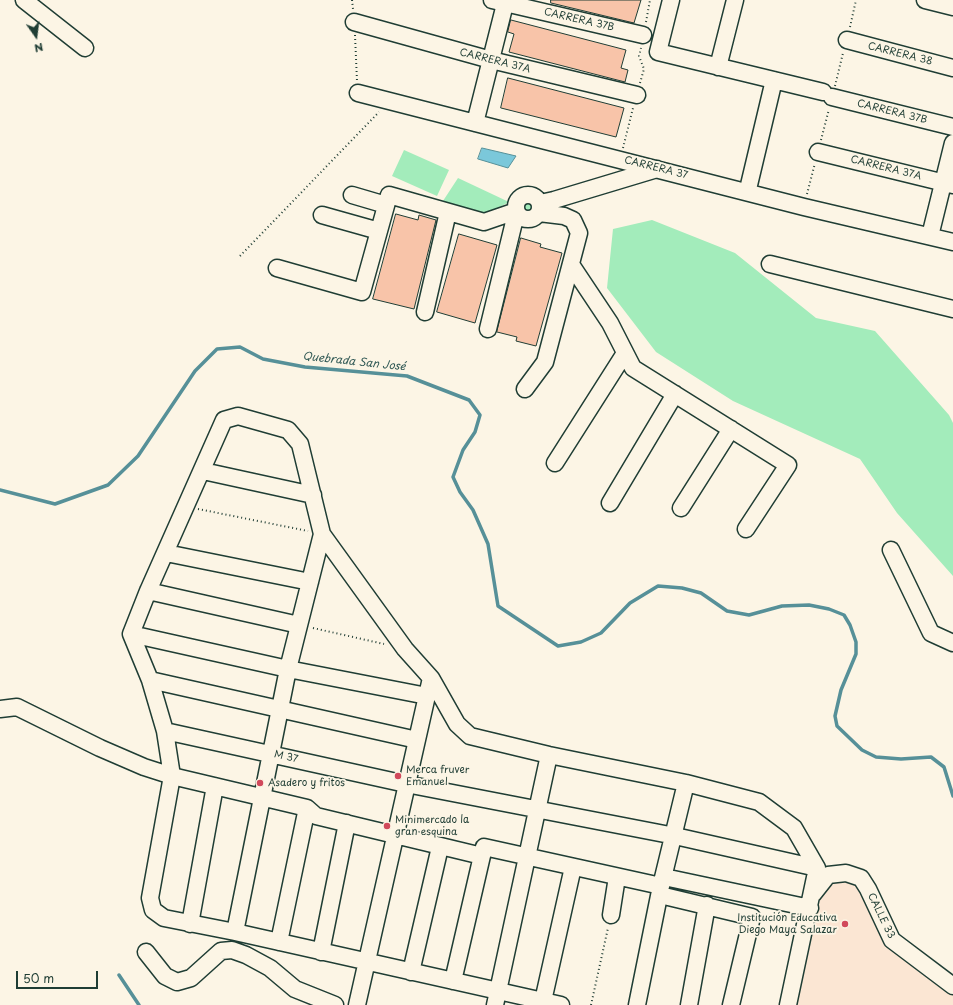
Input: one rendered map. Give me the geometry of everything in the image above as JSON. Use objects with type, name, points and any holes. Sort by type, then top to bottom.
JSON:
[{"type":"street","points":[[24,0],[85,48]]},
{"type":"street","name":"CARRERA 37B","points":[[671,0],[658,52],[774,80],[953,127]]},
{"type":"street","points":[[718,66],[735,0]]},
{"type":"street","points":[[924,0],[953,7]]},
{"type":"street","points":[[475,123],[491,60],[501,1]]},
{"type":"street","name":"CARRERA 37B","points":[[501,1],[643,35]]},
{"type":"street","name":"CARRERA 37A","points":[[354,22],[491,60],[636,95]]},
{"type":"street","name":"CARRERA 38","points":[[847,40],[953,68]]},
{"type":"street","points":[[749,185],[774,80]]},
{"type":"street","name":"CARRERA 37","points":[[358,93],[658,168],[790,203],[953,242]]},
{"type":"street","points":[[930,236],[948,184],[953,143]]},
{"type":"street","name":"CARRERA 37A","points":[[818,152],[948,184]]},
{"type":"street","points":[[539,208],[554,200],[658,168]]},
{"type":"street","points":[[352,195],[386,205]]},
{"type":"street","points":[[276,268],[362,292],[389,195],[484,222],[517,213]]},
{"type":"street","points":[[488,328],[517,213],[515,204],[518,199],[524,195],[530,195],[536,197],[539,208]]},
{"type":"street","points":[[525,389],[546,362],[572,266],[579,233],[573,220],[539,208]]},
{"type":"street","points":[[425,312],[448,212]]},
{"type":"street","points":[[322,215],[379,231]]},
{"type":"street","points":[[770,264],[953,309]]},
{"type":"street","points":[[572,266],[610,323],[633,368],[788,465],[746,529]]},
{"type":"street","points":[[555,463],[625,353]]},
{"type":"street","points":[[610,503],[675,394]]},
{"type":"street","points":[[561,1005],[543,1001],[496,998],[452,981],[235,932],[164,918],[153,910],[150,898],[172,776],[165,730],[150,680],[131,634],[148,591],[185,506],[203,471],[224,420],[238,416],[288,430],[300,444],[322,534],[405,649],[431,678],[457,724],[470,736],[549,756],[686,783],[759,802],[794,828],[818,868],[788,1005]]},
{"type":"street","points":[[681,508],[730,428]]},
{"type":"street","points":[[203,471],[313,495]]},
{"type":"street","points":[[235,932],[288,669],[322,534]]},
{"type":"street","points":[[891,550],[931,633],[953,644]]},
{"type":"street","points":[[166,552],[310,582]]},
{"type":"street","points":[[148,591],[299,625]]},
{"type":"street","points":[[131,634],[288,669],[427,696]]},
{"type":"street","points":[[358,1005],[366,962],[431,678]]},
{"type":"street","points":[[150,680],[417,740]]},
{"type":"street","points":[[0,709],[17,707],[100,748],[144,767],[172,776],[307,808],[316,816],[482,856]]},
{"type":"street","name":"M 37","points":[[165,730],[406,784],[675,836],[818,868]]},
{"type":"street","points":[[496,998],[549,756]]},
{"type":"street","points":[[637,1005],[662,886],[675,836],[686,783]]},
{"type":"street","points":[[190,924],[215,786]]},
{"type":"street","points":[[279,942],[307,808]]},
{"type":"street","points":[[321,952],[347,824]]},
{"type":"street","points":[[411,972],[440,847]]},
{"type":"street","points":[[452,981],[484,847],[662,886],[811,902]]},
{"type":"street","points":[[543,1001],[573,867]]},
{"type":"street","name":"CALLE 33","points":[[811,902],[828,875],[846,873],[861,878],[868,889],[892,940],[953,986]]},
{"type":"street","points":[[611,915],[617,877]]},
{"type":"street","points":[[662,886],[707,905],[752,918],[731,1005]]},
{"type":"street","points":[[689,1005],[707,905]]},
{"type":"street","points":[[146,952],[165,976],[177,982],[191,978],[220,951],[232,950],[246,955],[270,968],[295,989],[335,1005]]},
{"type":"path","points":[[352,0],[358,93]]},
{"type":"path","points":[[621,159],[644,68],[639,56],[650,0]]},
{"type":"path","points":[[240,256],[390,101]]},
{"type":"path","points":[[185,506],[322,534]]},
{"type":"path","points":[[299,625],[405,649]]},
{"type":"path","points":[[591,1005],[611,915]]},
{"type":"shaded area","name":"Institución Educativa Diego Maya Salazar","points":[[828,875],[861,878],[892,940],[953,986],[953,1005],[788,1005],[813,896]]},
{"type":"green space","points":[[404,150],[449,170],[437,196],[392,176]]},
{"type":"green space","points":[[458,178],[509,202],[487,214],[441,204]]},
{"type":"green space","points":[[524,195],[536,197],[536,217],[531,219],[522,218],[515,204],[518,199]]},
{"type":"green space","points":[[652,220],[735,253],[816,318],[875,331],[949,415],[953,423],[953,576],[897,513],[860,459],[733,401],[656,352],[607,288],[613,229]]},
{"type":"water","points":[[482,148],[516,156],[508,168],[478,159]]},
{"type":"building","points":[[551,0],[641,0],[634,23],[551,3]]},
{"type":"building","points":[[511,20],[626,50],[621,68],[628,70],[625,82],[509,52],[514,34],[508,32]]},
{"type":"building","points":[[508,78],[624,108],[616,137],[501,108]]},
{"type":"building","points":[[396,214],[418,220],[419,215],[436,220],[414,309],[373,299]]},
{"type":"building","points":[[459,234],[497,245],[475,323],[437,312]]},
{"type":"building","points":[[521,238],[541,244],[540,247],[562,253],[536,346],[516,341],[517,337],[497,332]]},
{"type":"waterway","name":"Quebrada San José","points":[[0,490],[55,504],[108,485],[138,456],[195,371],[217,349],[240,347],[263,359],[305,367],[407,376],[469,400],[480,415],[475,432],[463,450],[453,477],[460,492],[473,510],[488,544],[498,606],[558,646],[581,642],[601,633],[630,603],[658,586],[682,588],[701,593],[727,611],[749,615],[782,606],[809,605],[829,609],[844,615],[850,625],[856,642],[856,654],[841,690],[835,716],[837,726],[862,750],[876,757],[901,759],[931,757],[944,767],[953,796]]},
{"type":"waterway","points":[[119,975],[139,1005]]},
{"type":"place","name":"Merca fruver Emanuel","points":[[398,776]]},
{"type":"place","name":"Asadero y fritos","points":[[260,783]]},
{"type":"place","name":"Minimercado la gran esquina","points":[[387,826]]},
{"type":"place","name":"Institución Educativa Diego Maya Salazar","points":[[845,924]]}]
